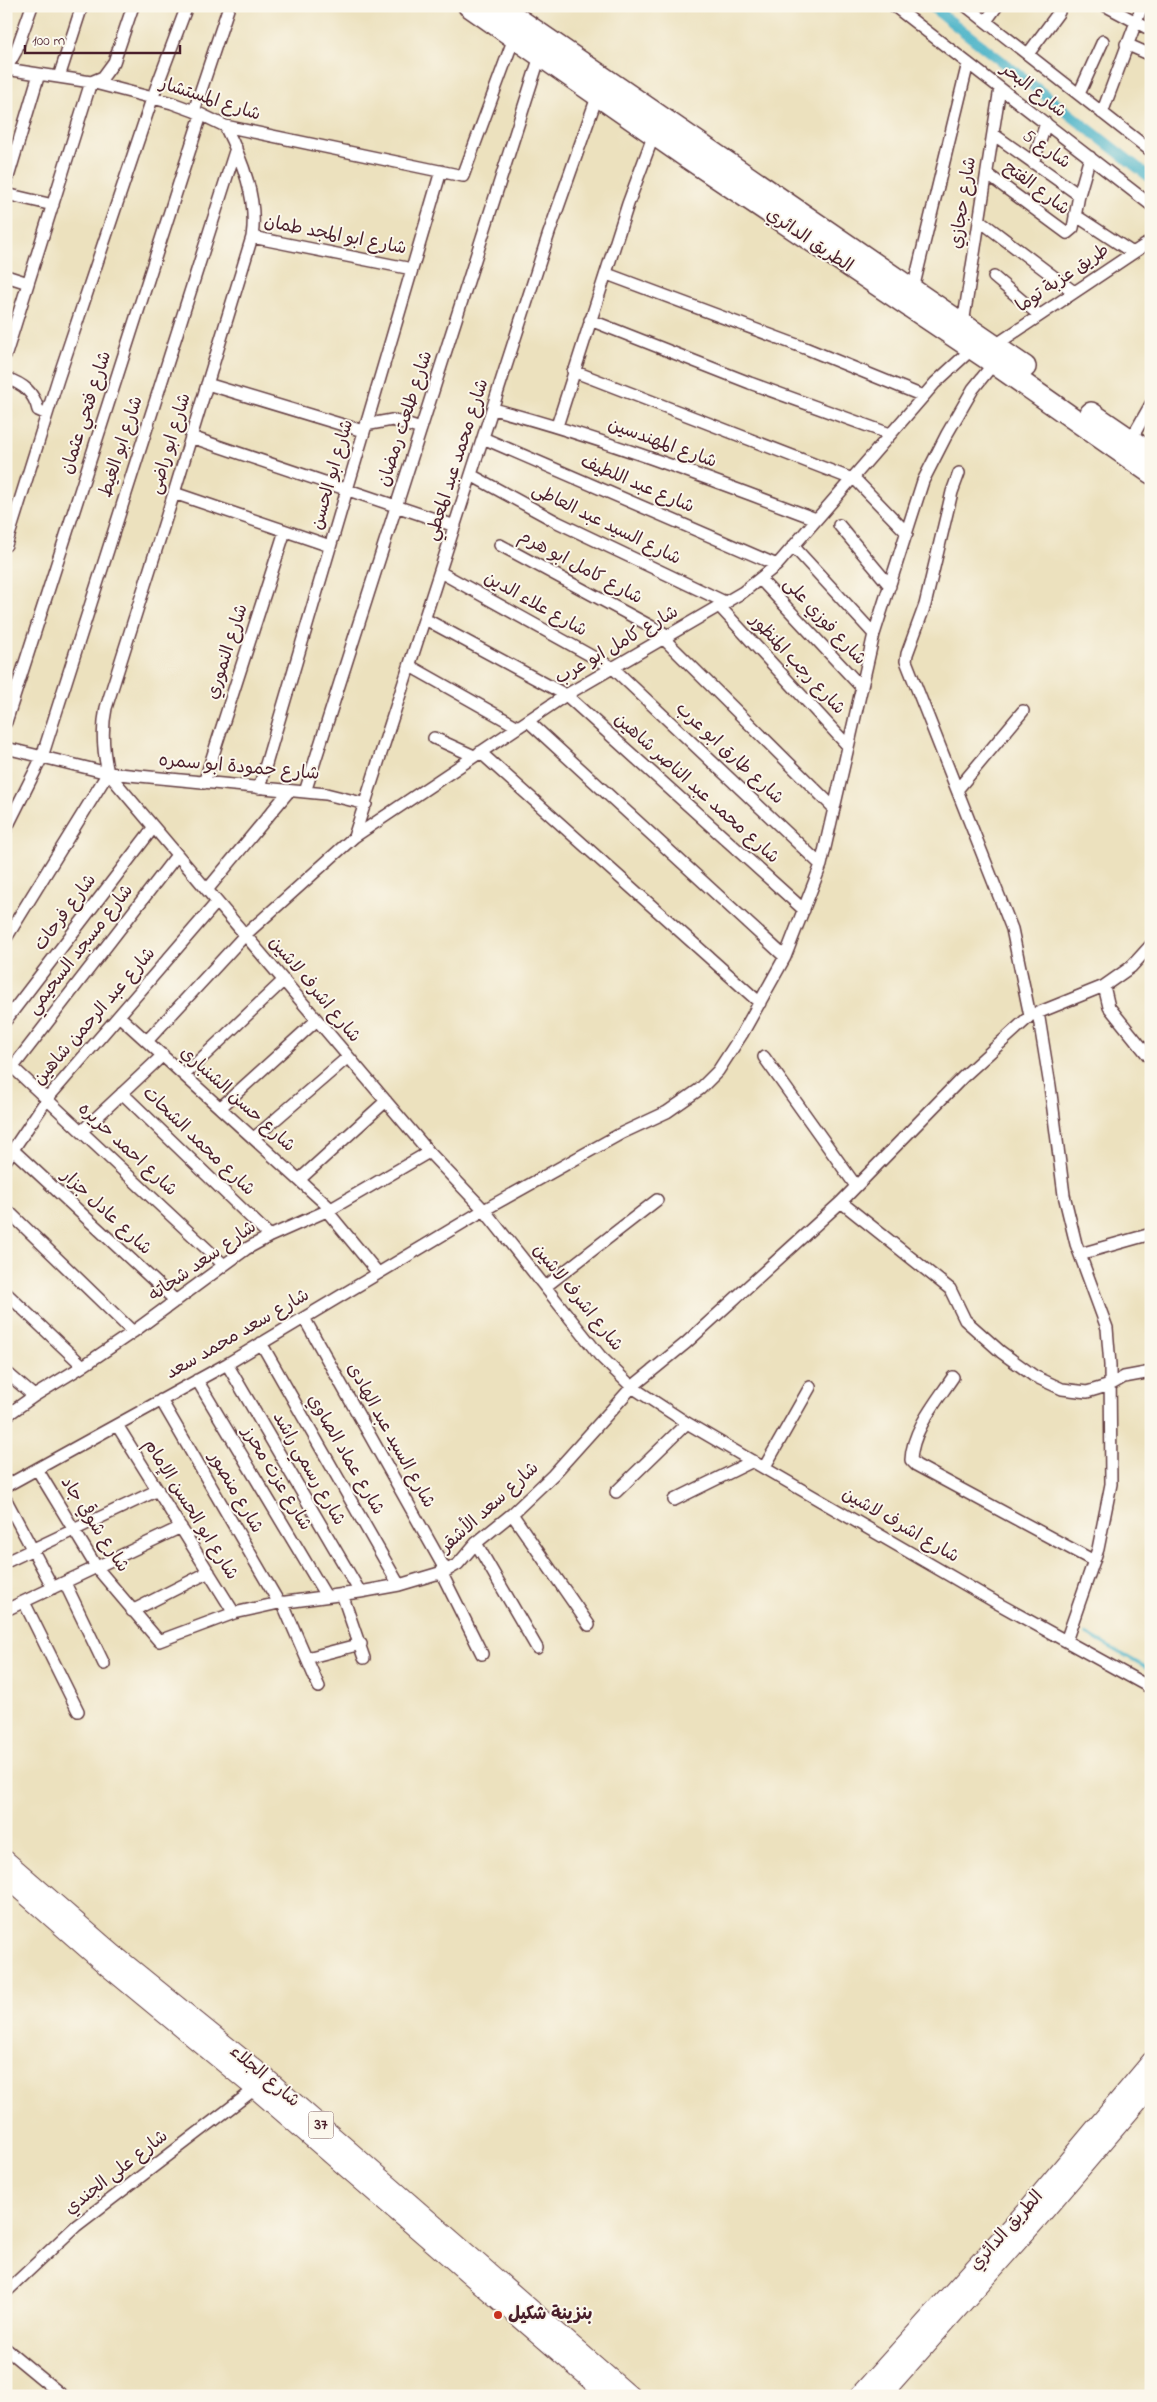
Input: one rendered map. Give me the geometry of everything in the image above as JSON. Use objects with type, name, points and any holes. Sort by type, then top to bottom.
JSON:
[{"type":"highway","name":"الطريق الدائري","points":[[470,6],[654,134],[913,289],[963,324],[994,354],[1127,447],[1151,473]]},
{"type":"highway","name":"الطريق الدائري","points":[[499,6],[972,349],[994,354]]},
{"type":"highway","name":"الطريق الدائري","points":[[1127,447],[1151,454]]},
{"type":"main road","name":"شارع الجلاء","points":[[6,1860],[114,1954],[268,2079],[561,2346],[609,2396]]},
{"type":"main road","name":"شارع الجلاء","points":[[6,1878],[105,1965],[561,2346],[631,2396]]},
{"type":"main road","name":"الطريق الدائري","points":[[858,2396],[1028,2208],[1151,2062]]},
{"type":"main road","name":"الطريق الدائري","points":[[881,2396],[1039,2218],[1151,2087]]},
{"type":"street","points":[[6,69],[16,51],[32,6]]},
{"type":"street","points":[[59,77],[82,6]]},
{"type":"street","points":[[6,354],[91,82],[103,77],[114,62],[133,6]]},
{"type":"street","points":[[6,545],[47,414],[152,99],[187,6]]},
{"type":"street","name":"شارع فتحي عثمان","points":[[6,722],[229,6]]},
{"type":"street","name":"شارع البحر","points":[[894,6],[1151,205]]},
{"type":"street","name":"شارع البحر","points":[[966,6],[1151,151]]},
{"type":"street","points":[[986,21],[997,6]]},
{"type":"street","points":[[1106,6],[1151,30]]},
{"type":"street","points":[[1102,113],[1126,44],[1142,6]]},
{"type":"street","points":[[1028,54],[1059,12]]},
{"type":"street","name":"شارع المستشار","points":[[6,69],[91,82],[197,113],[225,126],[463,176],[514,38]]},
{"type":"street","points":[[1078,94],[1102,41]]},
{"type":"street","points":[[1126,44],[1151,55]]},
{"type":"street","name":"شارع طلعت رمضان","points":[[305,792],[540,56]]},
{"type":"street","points":[[913,289],[968,63]]},
{"type":"street","points":[[6,184],[39,74]]},
{"type":"street","name":"شارع حجازي","points":[[963,324],[1000,88]]},
{"type":"street","name":"شارع محمد عبد المعطي","points":[[354,837],[549,233],[598,94]]},
{"type":"street","points":[[1033,163],[1046,123]]},
{"type":"street","name":"شارع ابو راضى","points":[[108,774],[102,742],[102,725],[106,708],[252,238],[253,204],[236,148],[225,126]]},
{"type":"street","points":[[557,426],[573,371],[607,274],[628,204],[654,134]]},
{"type":"street","name":"شارع 5","points":[[993,134],[1079,195]]},
{"type":"street","name":"شارع ابو الغيط","points":[[6,829],[42,757],[236,148]]},
{"type":"street","points":[[1090,157],[1075,215],[1133,253]]},
{"type":"street","name":"شارع ابو الحسن","points":[[259,788],[441,171]]},
{"type":"street","name":"شارع الفتح","points":[[987,174],[1064,232],[1072,231],[1075,215]]},
{"type":"street","points":[[6,194],[52,206]]},
{"type":"street","points":[[979,220],[1074,292]]},
{"type":"street","name":"شارع ابو المجد طمان","points":[[252,238],[412,269]]},
{"type":"street","name":"طريق عزبة توما","points":[[821,865],[874,634],[923,481],[946,434],[994,354],[1039,316],[1151,241]]},
{"type":"street","points":[[607,274],[805,348],[923,396]]},
{"type":"street","points":[[6,276],[28,283]]},
{"type":"street","points":[[994,277],[1039,316]]},
{"type":"street","points":[[590,320],[750,383],[890,434]]},
{"type":"street","name":"شارع كامل ابو عرب","points":[[147,1041],[245,935],[354,837],[566,695],[723,605],[760,580],[777,565],[923,396],[946,371],[972,349]]},
{"type":"street","points":[[573,371],[852,478],[907,533]]},
{"type":"street","points":[[6,378],[28,389],[34,397],[38,410],[47,414]]},
{"type":"street","points":[[207,384],[364,428],[392,420],[421,429]]},
{"type":"street","points":[[1127,447],[1151,404]]},
{"type":"street","name":"شارع المهندسين","points":[[493,409],[557,426],[659,460],[816,519]]},
{"type":"street","points":[[191,438],[455,526]]},
{"type":"street","name":"شارع عبد اللطيف","points":[[483,438],[777,565]]},
{"type":"street","points":[[959,474],[944,521],[925,605],[906,661],[1012,929],[1050,1086],[1064,1195],[1080,1254],[1107,1328],[1110,1385],[1111,1484],[1094,1561],[1066,1641]]},
{"type":"street","name":"شارع السيد عبد العاطى","points":[[471,475],[557,522],[723,605]]},
{"type":"street","points":[[174,493],[330,546]]},
{"type":"street","points":[[839,526],[890,586]]},
{"type":"street","name":"شارع النموري","points":[[204,783],[285,531]]},
{"type":"street","name":"شارع كامل ابو هرم","points":[[500,545],[667,637],[833,807]]},
{"type":"street","points":[[793,546],[874,634]]},
{"type":"street","name":"شارع علاء الدين","points":[[440,572],[613,668]]},
{"type":"street","name":"شارع فوزي على","points":[[760,580],[862,688]]},
{"type":"street","name":"شارع رجب المنظور","points":[[723,605],[848,746]]},
{"type":"street","name":"شارع محمد عبد الناصر شاهين","points":[[425,619],[566,695],[804,910]]},
{"type":"street","points":[[410,666],[523,724],[786,958]]},
{"type":"street","name":"شارع طارق ابو عرب","points":[[613,668],[821,865]]},
{"type":"street","points":[[957,790],[1023,711]]},
{"type":"street","points":[[434,738],[477,754],[760,1003]]},
{"type":"street","name":"شارع حمودة ابو سمره","points":[[6,748],[108,774],[305,792],[347,798],[366,804]]},
{"type":"street","points":[[6,938],[108,774]]},
{"type":"street","name":"شارع اشرف لاشين","points":[[108,774],[429,1152],[484,1210],[600,1356],[632,1387],[687,1423],[764,1468],[1151,1688]]},
{"type":"street","points":[[207,890],[289,791]]},
{"type":"street","name":"شارع فرحات","points":[[6,1020],[153,828]]},
{"type":"street","name":"شارع مسجد السحيمي","points":[[8,1063],[177,855]]},
{"type":"street","name":"شارع سعد محمد سعد","points":[[6,1486],[226,1364],[484,1210],[622,1133],[667,1112],[700,1089],[718,1071],[786,958],[821,865]]},
{"type":"street","name":"شارع عبد الرحمن شاهين","points":[[9,1155],[47,1099],[217,902]]},
{"type":"street","points":[[1034,1014],[1104,986],[1131,967],[1151,945]]},
{"type":"street","points":[[184,1075],[284,980]]},
{"type":"street","points":[[1104,986],[1109,1007],[1151,1059]]},
{"type":"street","name":"شارع سعد الأشقر","points":[[163,1641],[234,1613],[280,1602],[360,1592],[399,1584],[443,1571],[458,1564],[476,1543],[512,1514],[552,1475],[632,1387],[686,1343],[841,1202],[963,1077],[1034,1014]]},
{"type":"street","name":"شارع حسن الشنباري","points":[[119,1016],[299,1180],[329,1210],[378,1273]]},
{"type":"street","points":[[220,1108],[317,1020]]},
{"type":"street","points":[[82,1131],[163,1056]]},
{"type":"street","points":[[764,1056],[856,1186]]},
{"type":"street","points":[[254,1138],[348,1057]]},
{"type":"street","name":"شارع احمد حريره","points":[[8,1063],[224,1265]]},
{"type":"street","name":"شارع محمد الشحات","points":[[122,1094],[270,1236]]},
{"type":"street","points":[[299,1180],[386,1102]]},
{"type":"street","name":"شارع سعد شحاته","points":[[6,1416],[133,1332],[224,1265],[270,1236],[329,1210],[429,1152]]},
{"type":"street","name":"شارع عادل جزار","points":[[9,1155],[176,1301]]},
{"type":"street","points":[[545,1287],[657,1200]]},
{"type":"street","points":[[841,1202],[950,1289],[965,1320],[1001,1352],[1034,1376],[1062,1389],[1087,1392],[1110,1385],[1124,1377],[1151,1372]]},
{"type":"street","points":[[6,1209],[133,1332]]},
{"type":"street","points":[[1080,1254],[1151,1234]]},
{"type":"street","points":[[6,1293],[83,1366]]},
{"type":"street","name":"شارع السيد عبد الهادى","points":[[304,1318],[443,1571],[482,1654]]},
{"type":"street","name":"شارع عماد الصاوي","points":[[261,1343],[399,1584]]},
{"type":"street","name":"شارع رسمي راشد","points":[[226,1364],[360,1592]]},
{"type":"street","points":[[6,1372],[34,1396]]},
{"type":"street","points":[[953,1376],[929,1413],[915,1441],[911,1460],[916,1465],[1094,1561]]},
{"type":"street","name":"شارع عزت محرز","points":[[196,1380],[326,1596]]},
{"type":"street","points":[[764,1468],[810,1387]]},
{"type":"street","name":"شارع منصور","points":[[160,1400],[280,1602],[319,1687]]},
{"type":"street","points":[[616,1492],[687,1423]]},
{"type":"street","name":"شارع ابو الحسن الإمام","points":[[116,1425],[234,1613]]},
{"type":"street","points":[[674,1500],[753,1461]]},
{"type":"street","name":"شارع شوقي جاد","points":[[37,1469],[97,1568],[156,1639],[163,1641]]},
{"type":"street","points":[[6,1562],[158,1490]]},
{"type":"street","points":[[6,1500],[53,1588]]},
{"type":"street","points":[[512,1514],[589,1625]]},
{"type":"street","points":[[6,1610],[181,1527]]},
{"type":"street","points":[[476,1543],[537,1648]]},
{"type":"street","points":[[132,1611],[209,1572]]},
{"type":"street","points":[[65,1583],[104,1664]]},
{"type":"street","points":[[342,1594],[361,1644],[364,1658]]},
{"type":"street","points":[[24,1602],[78,1711]]},
{"type":"street","points":[[307,1658],[361,1644]]},
{"type":"street","name":"شارع على الجندي","points":[[6,2292],[76,2226],[255,2089]]},
{"type":"street","points":[[6,2349],[57,2394]]},
{"type":"waterway","points":[[931,6],[1151,178]]},
{"type":"waterway","points":[[1086,1634],[1151,1670]]},
{"type":"place","name":"بنزينة شكيل","points":[[498,2315]]}]
